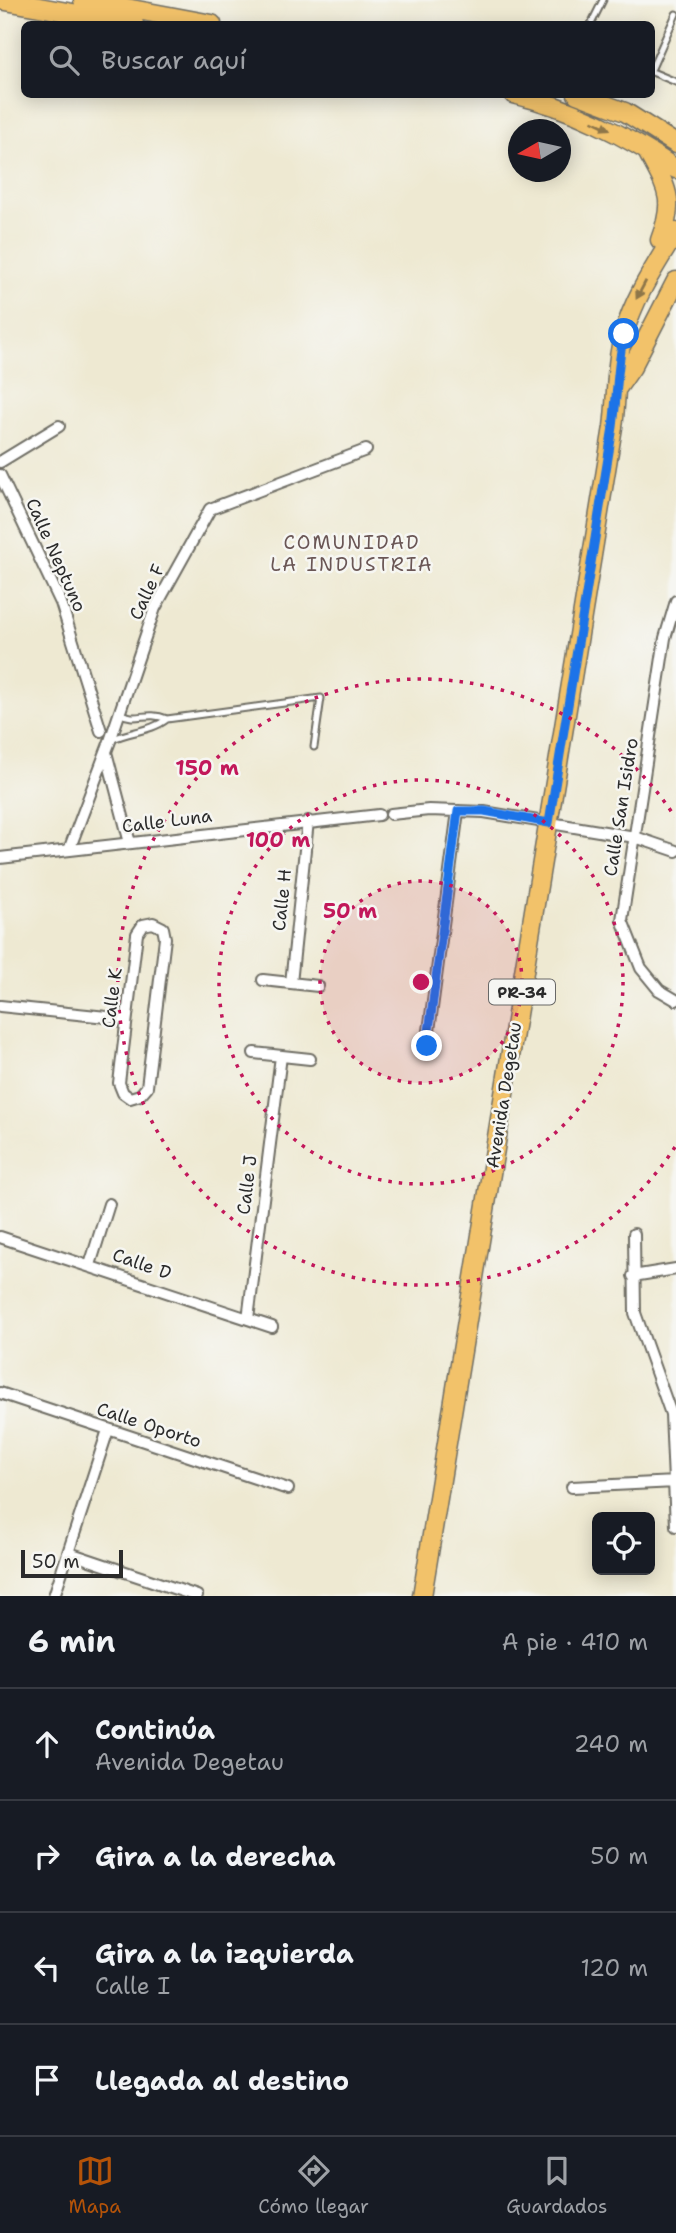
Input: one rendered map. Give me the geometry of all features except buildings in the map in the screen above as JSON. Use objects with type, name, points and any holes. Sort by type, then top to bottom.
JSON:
[{"type":"main road","points":[[0,0],[188,21]]},
{"type":"main road","points":[[83,0],[132,14]]},
{"type":"main road","points":[[526,98],[581,115],[647,149],[676,169]]},
{"type":"main road","points":[[587,98],[625,113],[674,141]]},
{"type":"main road","points":[[647,149],[657,170],[668,184],[673,202],[672,219],[655,250],[654,267]]},
{"type":"main road","name":"Avenida Degetau","points":[[422,1596],[549,823],[618,387],[618,363],[624,334],[638,295],[676,232]]},
{"type":"main road","name":"Avenida Degetau","points":[[618,387],[632,367],[674,285]]},
{"type":"street","points":[[0,462],[59,426]]},
{"type":"street","name":"Calle F","points":[[69,850],[156,608],[210,509],[366,450]]},
{"type":"street","name":"Calle Neptuno","points":[[0,475],[61,603],[101,731]]},
{"type":"street","name":"Calle San Isidro","points":[[676,601],[665,638],[622,920],[641,968],[659,990],[676,1000]]},
{"type":"street","points":[[108,746],[130,843]]},
{"type":"street","points":[[427,1046],[458,811],[484,811],[635,837],[676,852]]},
{"type":"street","name":"Calle Luna","points":[[0,858],[309,821],[458,811]]},
{"type":"street","name":"Calle H","points":[[291,983],[309,821]]},
{"type":"street","name":"Calle K","points":[[153,923],[163,928],[164,938],[147,1087],[140,1095],[130,1098],[123,1093],[119,1083],[127,1019],[137,934],[144,925],[153,923]]},
{"type":"street","points":[[263,980],[318,986]]},
{"type":"street","points":[[0,1006],[127,1019]]},
{"type":"street","points":[[254,1053],[310,1059]]},
{"type":"street","name":"Calle J","points":[[248,1319],[281,1056]]},
{"type":"street","points":[[90,1265],[109,1204]]},
{"type":"street","points":[[634,1234],[635,1313],[671,1414],[676,1526]]},
{"type":"street","name":"Calle D","points":[[0,1237],[272,1327]]},
{"type":"street","points":[[633,1276],[675,1269]]},
{"type":"street","name":"Calle Oporto","points":[[0,1393],[288,1489]]},
{"type":"street","points":[[54,1596],[108,1430]]},
{"type":"street","points":[[572,1487],[675,1483]]},
{"type":"street","points":[[69,1553],[197,1596]]},
{"type":"lane","points":[[593,21],[603,0]]},
{"type":"lane","points":[[655,63],[676,13]]},
{"type":"lane","points":[[655,72],[676,82]]},
{"type":"lane","points":[[108,746],[125,734],[158,726],[167,719],[321,698],[314,747]]},
{"type":"lane","points":[[119,713],[129,719],[154,713],[167,719]]},
{"type":"district","name":"COMUNIDAD LA INDUSTRIA","points":[[352,553]]},
{"type":"route","points":[[427,1046],[458,811],[484,811],[549,823],[613,427],[618,363],[624,334]]}]
